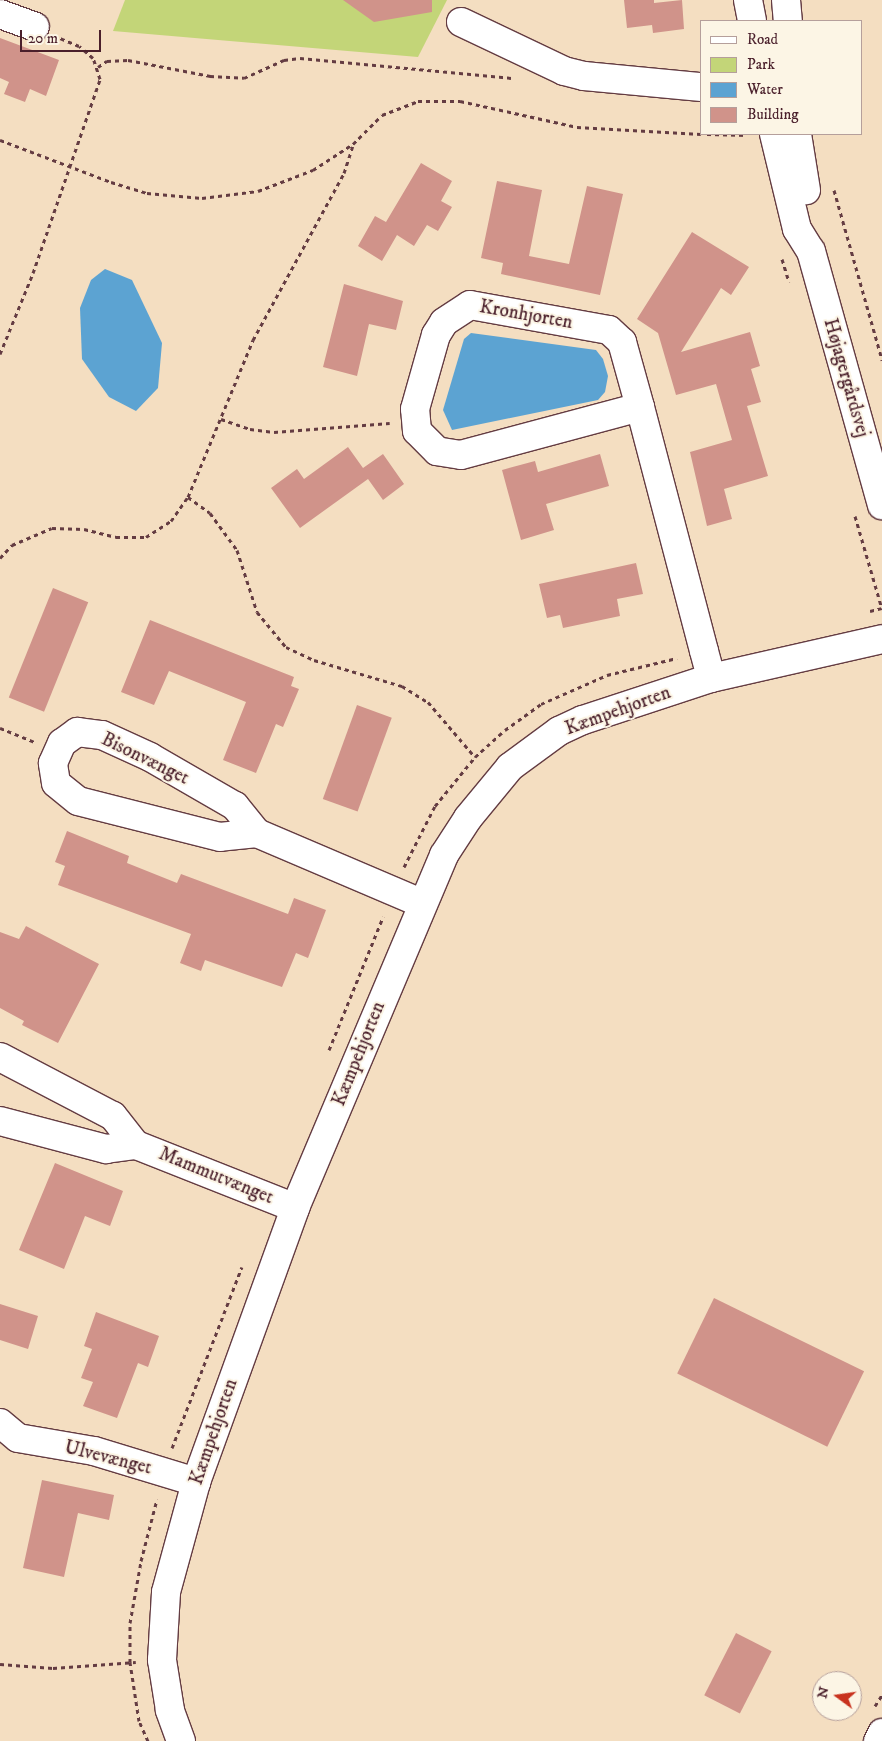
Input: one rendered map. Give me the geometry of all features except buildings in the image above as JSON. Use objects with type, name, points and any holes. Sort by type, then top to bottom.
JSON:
[{"type":"street","points":[[748,0],[752,20]]},
{"type":"street","points":[[786,0],[788,20]]},
{"type":"street","points":[[0,14],[35,27]]},
{"type":"street","points":[[461,22],[577,74],[700,87]]},
{"type":"street","name":"Højagergårdsvej","points":[[774,135],[798,229],[811,251],[882,505]]},
{"type":"street","name":"Højagergårdsvej","points":[[797,135],[812,221],[811,251]]},
{"type":"street","name":"Kronhjorten","points":[[416,421],[414,409],[436,336],[444,322],[470,305],[609,330],[622,342],[711,678]]},
{"type":"street","points":[[416,421],[417,431],[437,451],[461,456],[640,407]]},
{"type":"street","name":"Kæmpehjorten","points":[[181,1741],[170,1710],[162,1660],[166,1592],[196,1482],[295,1208],[421,903],[444,855],[463,826],[510,767],[559,732],[583,720],[711,678],[882,639]]},
{"type":"street","name":"Bisonvænget","points":[[257,833],[220,837],[78,801],[56,783],[53,763],[62,743],[77,732],[102,735],[150,757],[235,806],[257,833],[421,903]]},
{"type":"street","name":"Mammutvænget","points":[[0,1058],[113,1116],[136,1145]]},
{"type":"street","name":"Mammutvænget","points":[[0,1122],[106,1149],[136,1145],[295,1208]]},
{"type":"street","name":"Ulvevænget","points":[[6,1435],[94,1451],[196,1482]]},
{"type":"street","points":[[878,1741],[882,1733]]},
{"type":"path","points":[[0,354],[71,168],[100,79],[98,66],[79,46]]},
{"type":"path","points":[[98,66],[107,61],[122,59],[210,76],[244,78],[284,60],[300,58],[518,79]]},
{"type":"path","points":[[0,140],[71,168],[147,192],[202,198],[258,191],[313,170],[353,144],[382,115],[418,101],[460,101],[577,126],[700,134]]},
{"type":"path","points":[[0,558],[12,545],[52,528],[84,529],[116,537],[146,537],[171,521],[188,497],[253,340],[344,172],[353,144]]},
{"type":"path","points":[[832,180],[882,360]]},
{"type":"path","points":[[221,419],[250,430],[274,432],[416,421]]},
{"type":"path","points":[[188,497],[210,513],[237,550],[257,612],[286,647],[314,660],[402,686],[428,702],[475,757]]},
{"type":"path","points":[[0,728],[58,752]]},
{"type":"path","points":[[0,1664],[53,1668],[162,1660]]},
{"type":"green space","points":[[125,0],[447,0],[418,57],[113,31]]},
{"type":"water","points":[[105,269],[132,280],[162,343],[158,388],[136,411],[109,397],[82,359],[80,308],[91,280]]},
{"type":"water","points":[[471,333],[596,350],[603,359],[608,376],[605,392],[598,400],[452,430],[443,410],[464,339]]}]
